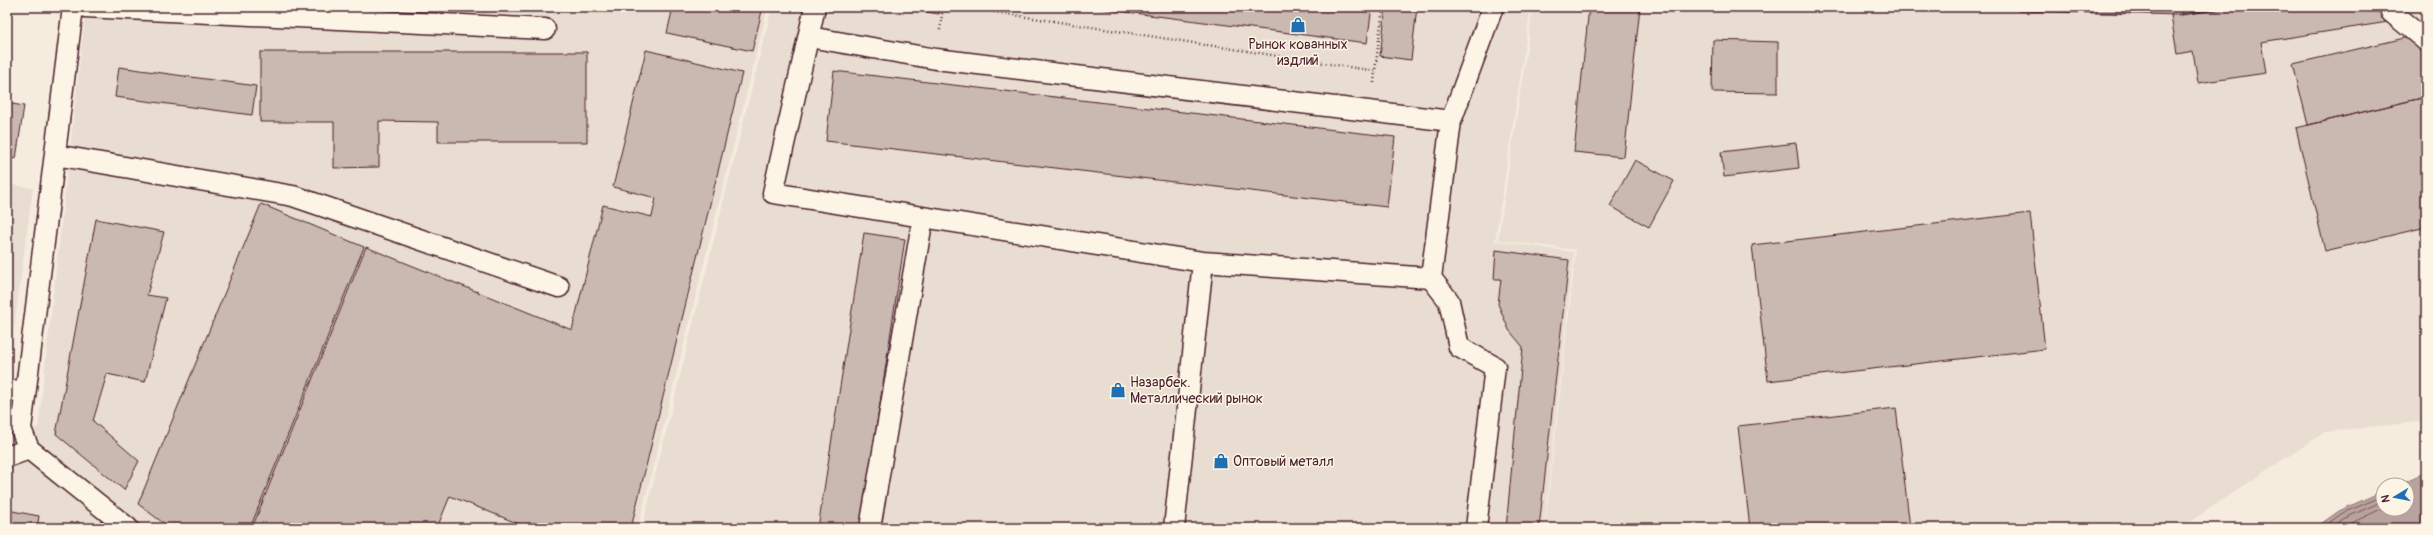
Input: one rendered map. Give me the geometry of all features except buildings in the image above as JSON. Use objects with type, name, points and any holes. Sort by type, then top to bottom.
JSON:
[{"type":"lane","points":[[73,7],[55,155],[17,390],[22,429],[29,449],[128,528]]},
{"type":"lane","points":[[85,7],[545,29]]},
{"type":"lane","points":[[815,7],[773,193],[1203,262],[1431,278]]},
{"type":"lane","points":[[1476,528],[1495,367],[1459,347],[1449,300],[1431,278],[1451,122],[1493,7]]},
{"type":"lane","points":[[2390,7],[2391,12],[2426,41]]},
{"type":"lane","points":[[809,37],[936,59],[1451,122]]},
{"type":"lane","points":[[55,155],[293,196],[559,287]]},
{"type":"lane","points":[[870,528],[923,217]]},
{"type":"lane","points":[[1174,528],[1203,262]]},
{"type":"lane","points":[[7,457],[29,449]]},
{"type":"path","points":[[962,7],[1375,71],[1383,7]]},
{"type":"shaded area","points":[[86,7],[768,7],[638,528],[7,528],[7,422],[38,428]]},
{"type":"shaded area","name":"Назарбек. Металлический рынок","points":[[772,7],[1531,7],[1495,241],[1574,252],[1544,528],[642,528]]},
{"type":"shaded area","points":[[1533,7],[2426,7],[2426,421],[2325,432],[2180,528],[1545,528],[1576,250],[1498,240]]},
{"type":"shaded area","points":[[7,184],[33,188],[7,380]]},
{"type":"water","points":[[2426,472],[2426,528],[2315,528],[2339,511],[2375,495],[2375,517],[2415,517],[2415,477]]},
{"type":"place","name":"Рынок кованных издлий","points":[[1298,25]]},
{"type":"place","name":"Назарбек. Металлический рынок","points":[[1118,390]]},
{"type":"place","name":"Оптовый металл","points":[[1221,461]]}]
